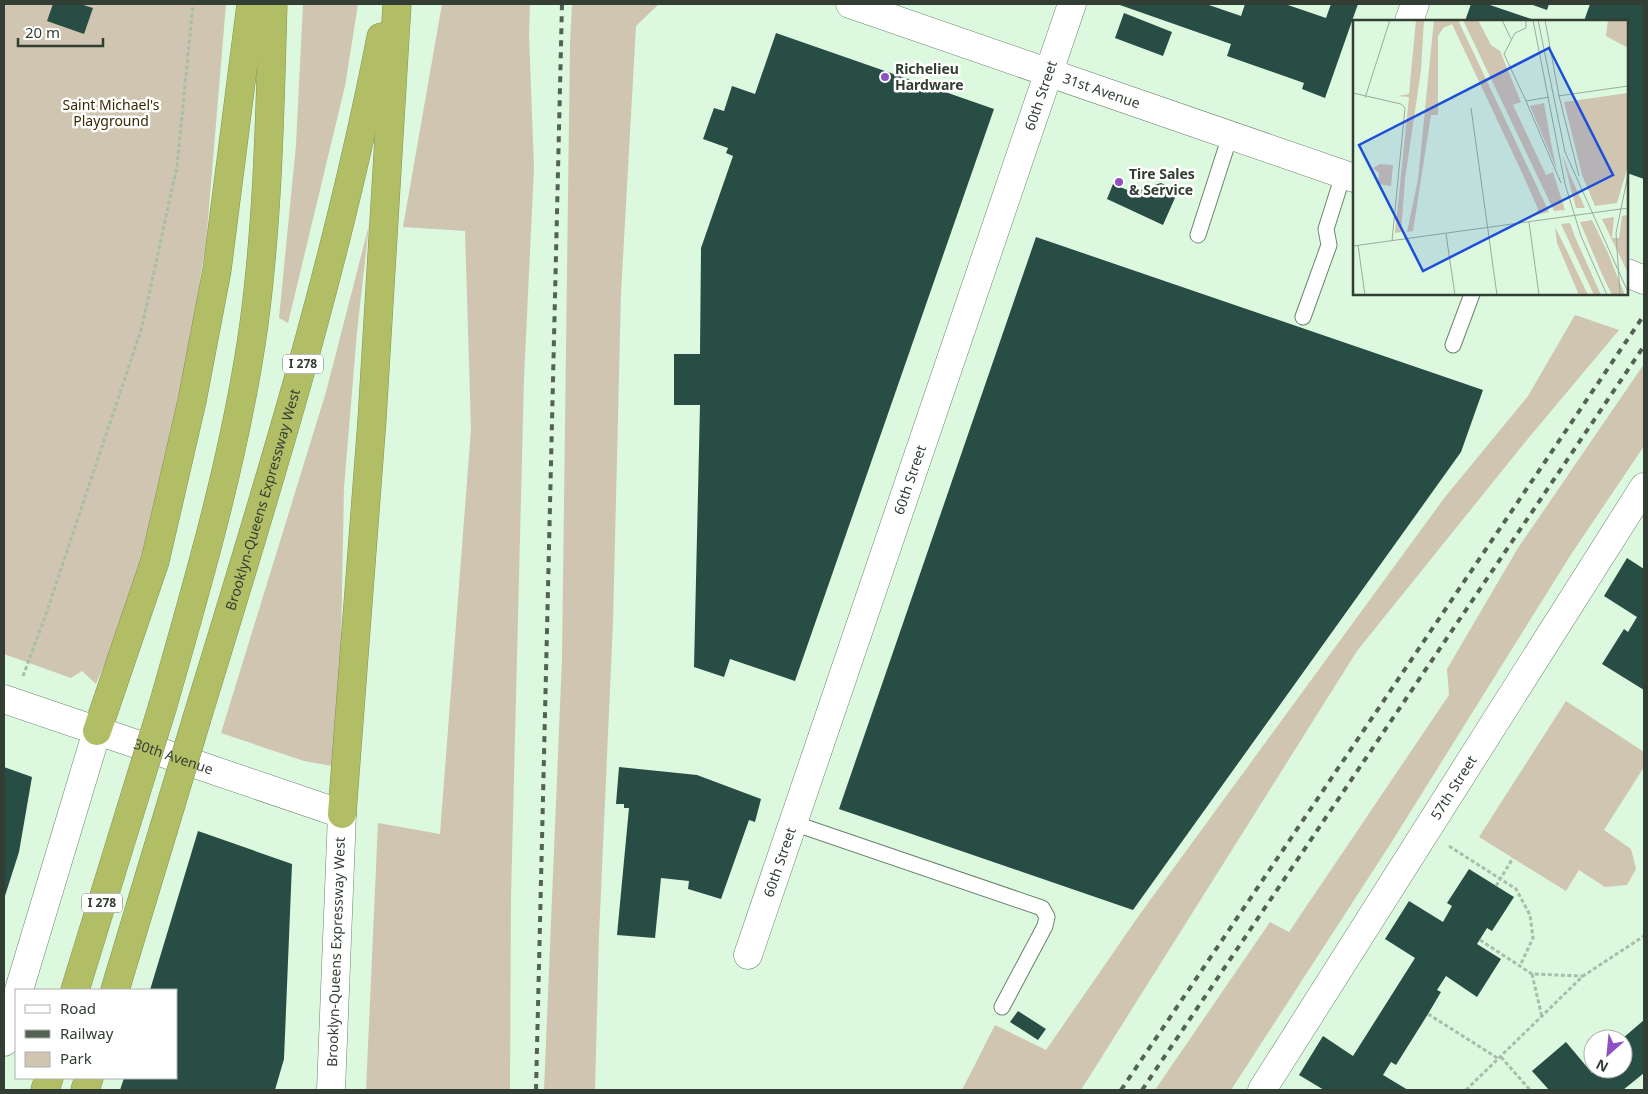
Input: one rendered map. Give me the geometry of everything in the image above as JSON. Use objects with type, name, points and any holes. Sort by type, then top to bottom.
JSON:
[{"type":"highway","points":[[97,731],[155,561],[192,401],[217,270],[251,4]]},
{"type":"highway","name":"I 278","points":[[75,989],[163,705],[220,496],[235,430],[250,351],[260,274],[273,4]]},
{"type":"highway","name":"Brooklyn-Queens Expressway West","points":[[115,989],[292,405],[356,154],[387,4]]},
{"type":"highway","points":[[342,814],[372,420],[397,4]]},
{"type":"street","name":"31st Avenue","points":[[850,4],[1351,177]]},
{"type":"street","name":"60th Street","points":[[748,955],[1072,4]]},
{"type":"street","points":[[1409,20],[1415,4]]},
{"type":"street","points":[[1628,274],[1644,280]]},
{"type":"street","name":"57th Street","points":[[1262,1090],[1644,487]]},
{"type":"street","name":"30th Avenue","points":[[9,701],[342,814]]},
{"type":"street","points":[[19,989],[97,731]]},
{"type":"street","name":"Brooklyn-Queens Expressway West","points":[[331,1090],[342,814]]},
{"type":"street","points":[[4,1042],[15,1004]]},
{"type":"lane","points":[[1198,235],[1230,136]]},
{"type":"lane","points":[[1303,317],[1329,245],[1326,229],[1351,177]]},
{"type":"lane","points":[[1453,345],[1472,295]]},
{"type":"lane","points":[[793,823],[1042,908],[1047,917],[1045,926],[1002,1007]]},
{"type":"path","points":[[9,701],[45,617],[142,327],[178,166],[193,4]]},
{"type":"path","points":[[1447,845],[1516,889],[1530,915],[1533,938],[1520,966]]},
{"type":"path","points":[[1496,886],[1514,858]]},
{"type":"path","points":[[1466,1090],[1583,976],[1644,936]]},
{"type":"path","points":[[1480,940],[1532,974],[1583,976]]},
{"type":"path","points":[[1532,974],[1542,1017]]},
{"type":"path","points":[[1428,1014],[1500,1058],[1530,1090]]},
{"type":"green space","name":"Saint Michael's Playground","points":[[4,4],[226,4],[206,243],[190,342],[148,542],[113,651],[109,654],[96,684],[82,671],[71,678],[4,654]]},
{"type":"green space","points":[[303,4],[358,4],[345,86],[288,323],[279,318],[296,145]]},
{"type":"green space","points":[[442,4],[530,4],[529,35],[534,168],[524,378],[511,897],[510,1090],[366,1090],[378,823],[440,834],[471,429],[465,231],[403,227]]},
{"type":"green space","points":[[572,4],[659,4],[636,26],[621,293],[613,622],[599,936],[595,1090],[544,1090],[562,658]]},
{"type":"green space","points":[[369,225],[357,332],[344,487],[339,746],[332,766],[304,761],[221,733],[326,392]]},
{"type":"green space","points":[[1575,315],[1619,330],[1526,441],[1357,651],[1081,1090],[962,1090],[995,1025],[1046,1050],[1140,914],[1445,497],[1528,396]]},
{"type":"green space","points":[[1644,364],[1644,446],[1570,556],[1391,843],[1231,1090],[1155,1090],[1270,922],[1289,932],[1449,695],[1447,669],[1518,548]]},
{"type":"green space","points":[[1566,701],[1644,752],[1644,767],[1604,830],[1631,849],[1636,869],[1627,885],[1605,887],[1579,870],[1566,891],[1479,837]]},
{"type":"building","points":[[53,4],[80,4],[93,8],[84,34],[47,21]]},
{"type":"building","points":[[1117,4],[1206,4],[1241,16],[1245,4],[1285,4],[1326,18],[1331,4],[1358,4],[1325,98],[1302,89],[1304,83],[1227,56],[1231,44]]},
{"type":"building","points":[[1471,4],[1487,4],[1534,20],[1465,20]]},
{"type":"building","points":[[1530,4],[1549,4],[1547,10]]},
{"type":"building","points":[[1590,4],[1644,4],[1644,179],[1628,173],[1628,20],[1584,20]]},
{"type":"building","points":[[1124,13],[1172,32],[1163,56],[1115,38]]},
{"type":"building","points":[[776,33],[994,109],[795,681],[730,659],[724,677],[694,667],[700,405],[674,405],[674,354],[700,354],[701,248],[733,156],[726,153],[728,148],[703,139],[714,108],[724,111],[732,86],[755,94]]},
{"type":"building","points":[[1161,183],[1178,191],[1163,225],[1107,199],[1113,184],[1139,195],[1141,189]]},
{"type":"building","points":[[1036,237],[1483,390],[1461,452],[1133,910],[839,809]]},
{"type":"building","points":[[1627,558],[1644,569],[1644,690],[1602,664],[1624,629],[1628,632],[1637,617],[1604,596]]},
{"type":"building","points":[[4,767],[32,777],[19,852],[4,899]]},
{"type":"building","points":[[619,767],[697,775],[761,799],[755,822],[749,820],[721,899],[688,889],[689,881],[661,878],[655,938],[617,935],[629,808],[624,808],[624,804],[616,804]]},
{"type":"building","points":[[198,831],[292,864],[284,1059],[275,1090],[120,1090],[124,1079],[178,1079],[178,989],[150,989]]},
{"type":"building","points":[[1469,869],[1514,897],[1492,931],[1487,928],[1477,944],[1501,959],[1477,997],[1446,976],[1437,990],[1441,992],[1396,1065],[1391,1062],[1383,1075],[1408,1090],[1324,1090],[1299,1075],[1323,1036],[1353,1056],[1415,958],[1385,939],[1409,901],[1443,922],[1452,906],[1447,903]]},
{"type":"building","points":[[1018,1011],[1046,1029],[1038,1040],[1010,1022]]},
{"type":"building","points":[[1644,1020],[1644,1073],[1623,1090],[1549,1090],[1532,1071],[1566,1042],[1583,1062],[1583,1079],[1633,1079],[1633,1029]]},
{"type":"railway","points":[[536,1090],[562,4]]},
{"type":"railway","points":[[1121,1090],[1644,315]]},
{"type":"railway","points":[[1142,1090],[1644,346]]},
{"type":"place","name":"Richelieu Hardware","points":[[885,77]]},
{"type":"place","name":"Tire Sales & Service","points":[[1119,182]]}]
